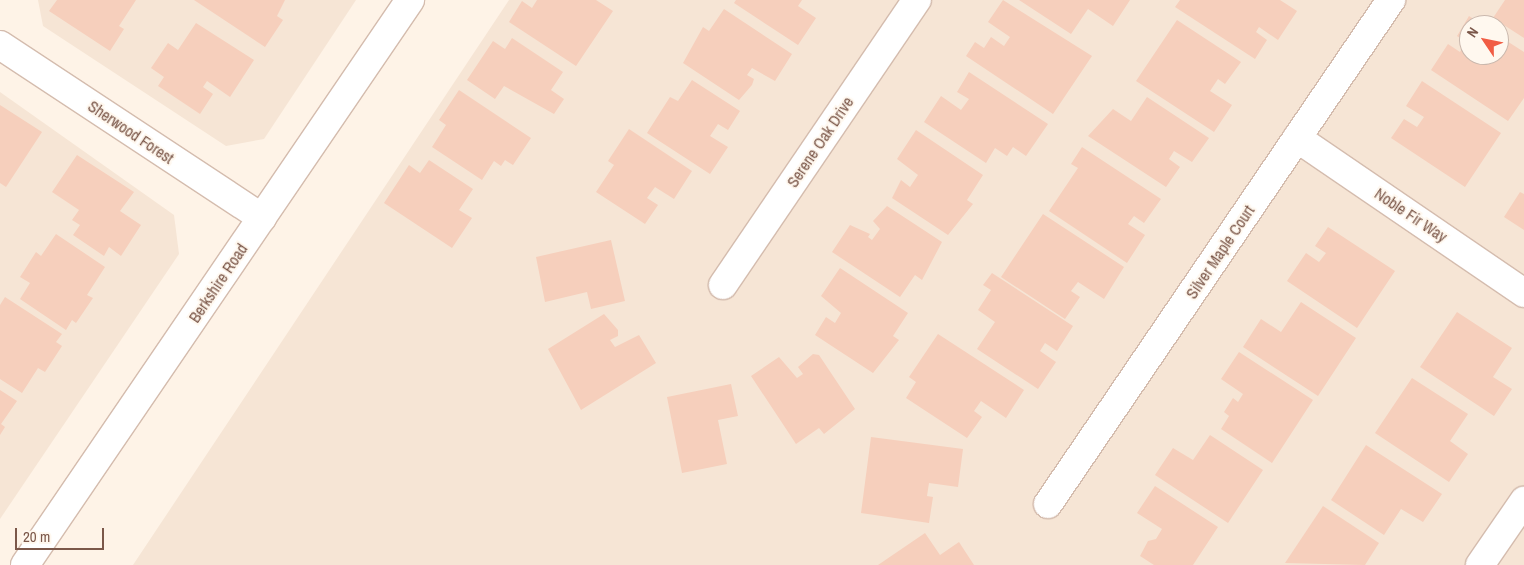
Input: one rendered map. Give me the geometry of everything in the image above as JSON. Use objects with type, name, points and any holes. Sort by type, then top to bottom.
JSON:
[{"type":"street","name":"Berkshire Road","points":[[25,565],[410,0]]},
{"type":"street","name":"Serene Oak Drive","points":[[723,285],[917,0]]},
{"type":"street","name":"Silver Maple Court","points":[[1048,504],[1391,0]]},
{"type":"street","name":"Sherwood Forest","points":[[0,45],[262,218]]},
{"type":"street","name":"Noble Fir Way","points":[[1297,138],[1524,293]]},
{"type":"street","points":[[1480,565],[1524,500]]},
{"type":"shaded area","points":[[38,0],[356,0],[264,139],[226,146],[43,26]]},
{"type":"shaded area","points":[[509,0],[1524,0],[1524,565],[133,565]]},
{"type":"shaded area","points":[[0,92],[174,215],[179,254],[0,519]]},
{"type":"building","points":[[57,0],[136,0],[119,26],[124,29],[110,51],[49,11]]},
{"type":"building","points":[[194,0],[285,0],[277,16],[283,20],[265,47]]},
{"type":"building","points":[[537,0],[596,0],[613,11],[576,66],[509,22],[522,1],[532,8]]},
{"type":"building","points":[[736,0],[802,0],[798,6],[816,18],[798,45],[734,3]]},
{"type":"building","points":[[1003,0],[1092,56],[1053,114],[966,56],[975,42],[984,48],[991,37],[1004,46],[1010,37],[988,22]]},
{"type":"building","points":[[1019,0],[1130,0],[1113,26],[1088,9],[1071,34]]},
{"type":"building","points":[[1180,0],[1280,0],[1297,11],[1278,40],[1259,27],[1256,32],[1267,40],[1255,59],[1175,7]]},
{"type":"building","points":[[1505,0],[1524,0],[1524,38],[1509,28],[1509,15],[1495,15]]},
{"type":"building","points":[[724,9],[792,54],[775,81],[752,68],[747,75],[754,79],[752,85],[739,100],[683,63],[703,27],[709,31]]},
{"type":"building","points":[[1177,20],[1241,62],[1225,84],[1218,79],[1210,91],[1232,105],[1214,132],[1136,81]]},
{"type":"building","points":[[196,23],[254,60],[230,97],[207,81],[203,87],[213,94],[200,114],[158,86],[164,77],[151,68],[168,43],[178,50]]},
{"type":"building","points":[[512,38],[563,72],[551,90],[564,99],[554,114],[504,86],[495,99],[467,80],[493,41],[505,49]]},
{"type":"building","points":[[1509,42],[1524,52],[1524,98],[1508,121],[1431,70],[1448,44],[1459,51],[1459,65],[1509,65]]},
{"type":"building","points":[[969,72],[1048,124],[1026,156],[1013,147],[1007,156],[995,148],[986,163],[924,122],[941,96],[961,110],[969,99],[957,92]]},
{"type":"building","points":[[692,80],[740,111],[728,130],[718,124],[710,136],[728,147],[710,174],[647,133],[670,97],[678,101]]},
{"type":"building","points":[[1422,81],[1501,133],[1465,187],[1391,138],[1404,119],[1417,127],[1424,117],[1406,106]]},
{"type":"building","points":[[459,90],[531,138],[513,165],[505,160],[501,166],[494,161],[482,180],[432,147],[446,125],[439,120]]},
{"type":"building","points":[[1147,97],[1209,138],[1192,162],[1174,151],[1169,159],[1180,167],[1166,187],[1088,136],[1113,109],[1131,121]]},
{"type":"building","points":[[0,105],[42,132],[6,187],[0,183]]},
{"type":"building","points":[[629,129],[692,171],[674,199],[655,187],[647,198],[658,205],[645,224],[596,192],[614,165],[608,161]]},
{"type":"building","points":[[916,130],[983,175],[967,200],[973,204],[948,235],[892,198],[901,180],[910,187],[918,175],[897,159]]},
{"type":"building","points":[[1082,147],[1161,199],[1144,223],[1134,216],[1128,224],[1145,235],[1127,263],[1049,211],[1078,168],[1071,164]]},
{"type":"building","points":[[77,155],[134,192],[120,211],[141,225],[121,256],[109,247],[104,256],[73,235],[80,225],[72,220],[79,210],[52,192]]},
{"type":"building","points":[[429,160],[473,189],[459,210],[472,218],[452,248],[384,203],[409,165],[420,173]]},
{"type":"building","points":[[1520,192],[1524,194],[1524,230],[1504,217]]},
{"type":"building","points":[[887,206],[942,242],[922,280],[915,275],[900,297],[832,252],[850,225],[870,234],[868,237],[872,240],[880,229],[873,221]]},
{"type":"building","points":[[1043,214],[1124,267],[1104,299],[1078,282],[1071,291],[1080,297],[1065,319],[1001,277]]},
{"type":"building","points":[[1328,227],[1395,271],[1357,328],[1287,281],[1306,253],[1319,262],[1326,253],[1315,246]]},
{"type":"building","points":[[56,234],[105,267],[87,295],[93,298],[76,323],[72,320],[66,330],[20,299],[30,283],[20,277],[36,252],[41,256]]},
{"type":"building","points":[[611,240],[625,301],[591,309],[587,292],[545,302],[536,257]]},
{"type":"building","points":[[840,268],[908,313],[893,336],[899,340],[873,373],[815,335],[826,317],[835,323],[841,313],[821,296]]},
{"type":"building","points":[[992,273],[1073,326],[1057,351],[1045,343],[1040,351],[1056,362],[1038,389],[977,349],[995,322],[978,310],[991,290],[983,285]]},
{"type":"building","points":[[5,297],[62,334],[56,342],[62,346],[45,372],[38,368],[22,393],[0,379],[0,305]]},
{"type":"building","points":[[1301,302],[1356,338],[1318,396],[1243,347],[1261,319],[1281,332]]},
{"type":"building","points":[[1457,312],[1512,348],[1493,377],[1512,389],[1494,416],[1420,367]]},
{"type":"building","points":[[604,314],[618,330],[618,336],[610,340],[615,347],[639,335],[656,363],[581,410],[548,349]]},
{"type":"building","points":[[938,334],[1024,390],[1006,418],[981,401],[974,411],[982,417],[967,438],[906,398],[916,382],[909,377]]},
{"type":"building","points":[[1239,352],[1313,400],[1272,463],[1221,429],[1229,416],[1224,412],[1233,398],[1238,402],[1243,394],[1221,379]]},
{"type":"building","points":[[813,354],[819,355],[855,409],[824,434],[819,428],[796,444],[751,376],[779,357],[797,378],[803,374],[798,367]]},
{"type":"building","points":[[1412,378],[1468,414],[1450,441],[1468,454],[1449,482],[1375,433]]},
{"type":"building","points":[[731,384],[738,416],[718,420],[727,464],[682,473],[667,397]]},
{"type":"building","points":[[0,390],[17,401],[1,424],[5,427],[0,435]]},
{"type":"building","points":[[1210,435],[1263,470],[1228,523],[1155,475],[1173,448],[1193,460]]},
{"type":"building","points":[[871,437],[963,449],[958,487],[929,483],[927,496],[933,497],[929,523],[861,513]]},
{"type":"building","points":[[1366,445],[1442,494],[1423,522],[1401,509],[1384,535],[1331,500]]},
{"type":"building","points":[[1155,486],[1218,527],[1193,565],[1154,565],[1140,556],[1148,541],[1156,539],[1162,529],[1137,513]]},
{"type":"building","points":[[1323,506],[1379,543],[1365,565],[1285,563]]},
{"type":"building","points":[[925,533],[940,555],[959,542],[974,565],[878,565]]}]
